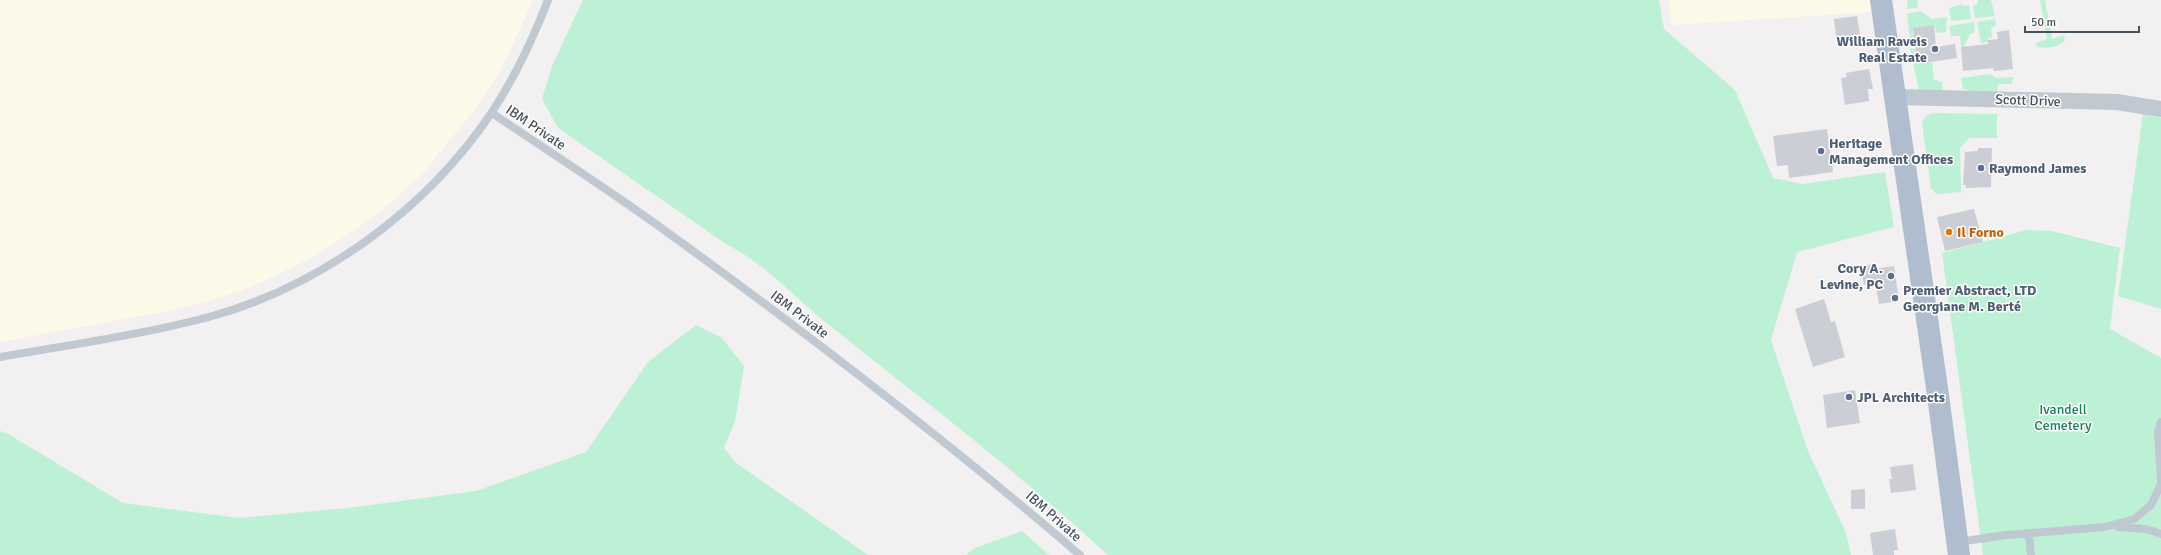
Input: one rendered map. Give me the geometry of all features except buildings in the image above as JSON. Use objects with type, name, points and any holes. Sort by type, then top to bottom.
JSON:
[{"type":"main road","points":[[1881,0],[1958,549]]},
{"type":"street","name":"Scott Drive","points":[[1895,97],[2117,102],[2161,109]]},
{"type":"lane","points":[[0,357],[171,326],[203,318],[246,304],[283,289],[322,269],[364,242],[401,213],[434,182],[492,112],[515,74],[536,31],[548,0]]},
{"type":"lane","name":"IBM Private","points":[[492,112],[659,226],[819,344],[942,440],[1080,555]]},
{"type":"lane","points":[[2161,422],[2158,432],[2161,481]]},
{"type":"lane","points":[[2105,528],[2134,519],[2151,505],[2161,484]]},
{"type":"lane","points":[[1958,549],[2006,535],[2129,527],[2161,534]]},
{"type":"lane","points":[[2029,534],[2031,555]]},
{"type":"shaded area","points":[[0,0],[532,0],[502,67],[479,104],[424,172],[392,202],[355,230],[315,256],[241,291],[206,302],[168,311],[0,342]]},
{"type":"shaded area","points":[[1668,0],[1870,0],[1873,12],[1672,25]]},
{"type":"green space","points":[[583,0],[1659,0],[1664,29],[1735,90],[1773,178],[1803,184],[1885,172],[1894,227],[1797,252],[1771,340],[1808,451],[1846,533],[1851,555],[1108,555],[1041,496],[937,410],[817,316],[780,282],[754,261],[726,244],[558,128],[542,99],[552,66]]},
{"type":"green space","points":[[1907,0],[1917,0],[1918,8],[1907,9]]},
{"type":"green space","points":[[1978,0],[1991,0],[1995,16],[1975,18],[1973,5],[1978,4]]},
{"type":"green space","points":[[2040,0],[2045,0],[2052,39],[2065,35],[2062,43],[2047,48],[2036,46],[2037,42],[2047,39]]},
{"type":"green space","points":[[1963,4],[1963,6],[1969,5],[1971,19],[1951,21],[1949,8]]},
{"type":"green space","points":[[1921,11],[1932,19],[1947,17],[1946,32],[1936,33],[1935,25],[1913,28],[1914,39],[1910,40],[1907,14]]},
{"type":"green space","points":[[1995,19],[1996,26],[1991,27],[1992,37],[1988,38],[1988,42],[1981,43],[1977,22]]},
{"type":"green space","points":[[1974,22],[1975,32],[1970,34],[1962,51],[1960,36],[1951,36],[1949,26]]},
{"type":"green space","points":[[1910,48],[1915,49],[1917,63],[1932,62],[1934,80],[1942,82],[1943,91],[1919,91]]},
{"type":"green space","points":[[1991,74],[1996,78],[2013,77],[2012,84],[1998,84],[1997,92],[1969,91],[1963,88],[1961,78]]},
{"type":"green space","points":[[1932,113],[1997,114],[1997,138],[1969,138],[1960,148],[1961,192],[1939,194],[1935,193],[1931,188],[1922,123],[1926,116]]},
{"type":"green space","points":[[2143,114],[2161,118],[2161,309],[2118,296]]},
{"type":"green space","name":"Ivandell Cemetery","points":[[2027,230],[2052,231],[2120,248],[2110,329],[2161,358],[2161,555],[1983,555],[1942,253]]},
{"type":"green space","points":[[696,325],[722,338],[744,366],[735,422],[724,448],[735,462],[868,555],[0,555],[0,431],[8,434],[123,503],[239,518],[348,508],[476,491],[586,452],[648,362]]},
{"type":"green space","points":[[1022,531],[1049,555],[966,555],[975,548]]},
{"type":"place","name":"William Raveis Real Estate","points":[[1935,49]]},
{"type":"place","name":"Heritage Management Offices","points":[[1821,151]]},
{"type":"place","name":"Raymond James","points":[[1981,168]]},
{"type":"place","name":"Il Forno","points":[[1949,232]]},
{"type":"place","name":"Cory A. Levine, PC","points":[[1891,276]]},
{"type":"place","name":"Premier Abstract, LTD Georgiane M. Berté","points":[[1895,298]]},
{"type":"place","name":"JPL Architects","points":[[1849,397]]}]
